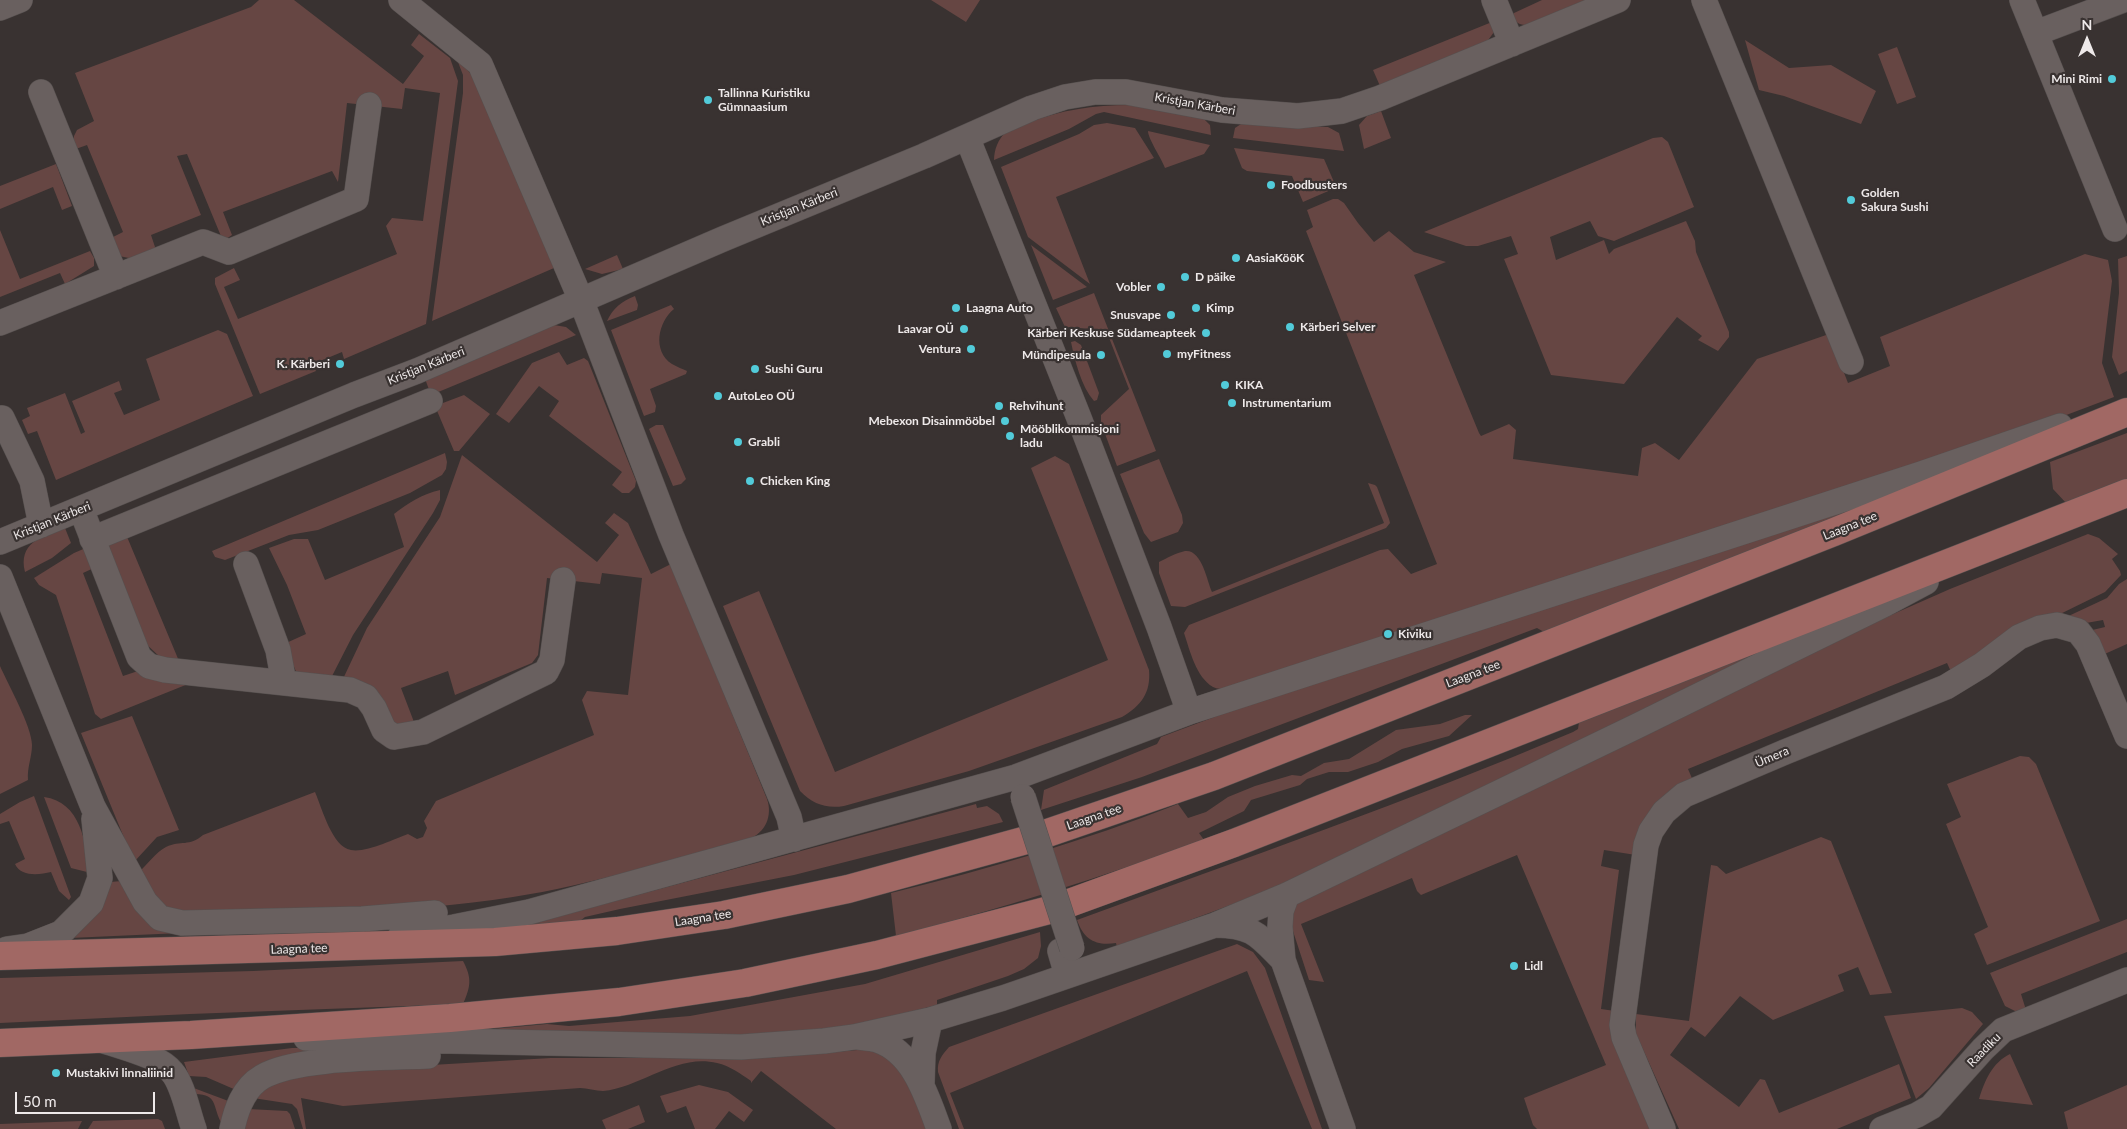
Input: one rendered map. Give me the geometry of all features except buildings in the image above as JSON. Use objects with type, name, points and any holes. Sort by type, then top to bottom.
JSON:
[{"type":"main road","name":"Laagna tee","points":[[0,956],[495,942],[616,931],[724,915],[848,889],[1030,839],[1214,776],[1834,532],[2127,412]]},
{"type":"main road","points":[[0,1043],[191,1036],[450,1018],[619,1002],[745,982],[878,956],[1053,909],[1253,836],[2127,493]]},
{"type":"street","points":[[0,8],[20,0]]},
{"type":"street","points":[[401,0],[480,64],[581,300],[671,535],[789,817],[794,839]]},
{"type":"street","points":[[1494,0],[1512,44]]},
{"type":"street","name":"Kristjan Kärberi","points":[[0,542],[416,371],[1032,108],[1065,97],[1095,92],[1126,92],[1212,109],[1262,114],[1298,116],[1342,111],[1380,98],[1618,0]]},
{"type":"street","points":[[1704,0],[1851,362]]},
{"type":"street","points":[[2022,0],[2115,229]]},
{"type":"street","points":[[2036,33],[2123,0]]},
{"type":"street","points":[[40,92],[116,277]]},
{"type":"street","points":[[0,323],[203,242],[229,252],[356,199],[369,105]]},
{"type":"street","points":[[967,137],[1079,418],[1159,627],[1189,712]]},
{"type":"street","points":[[92,539],[430,402]]},
{"type":"street","points":[[294,949],[454,927],[529,912],[794,839],[1013,789],[1189,712],[1911,477],[2084,418],[2127,412]]},
{"type":"street","points":[[2,418],[32,481],[41,525]]},
{"type":"street","points":[[81,510],[139,657],[149,666],[165,670],[350,690],[366,697],[374,708],[384,730],[394,737],[423,732],[546,672],[552,660],[563,580]]},
{"type":"street","points":[[191,1036],[742,1047],[786,1045],[854,1037],[930,1020],[1215,925],[1287,895],[1858,618],[1994,546]]},
{"type":"street","points":[[246,564],[278,650],[284,683]]},
{"type":"street","points":[[0,577],[92,807],[144,902],[160,918],[182,923],[414,916],[594,893]]},
{"type":"street","name":"Ümera","points":[[1663,1129],[1624,1037],[1622,1025],[1646,845],[1651,831],[1664,812],[1684,795],[1946,686],[1982,665],[2020,637],[2040,628],[2057,625],[2078,632],[2088,644],[2127,736]]},
{"type":"street","points":[[1013,789],[1073,973]]},
{"type":"street","points":[[0,950],[28,946],[62,933],[91,904],[100,878],[92,807]]},
{"type":"street","points":[[1287,895],[1281,911],[1280,926],[1283,960],[1343,1129]]},
{"type":"street","points":[[1215,925],[1237,925],[1256,933],[1283,960]]},
{"type":"street","name":"Raadiku","points":[[1882,1129],[1917,1115],[1931,1107],[1983,1049],[2003,1030],[2127,980]]},
{"type":"street","points":[[922,1083],[923,1053],[930,1020]]},
{"type":"street","points":[[854,1037],[877,1040],[899,1053],[922,1083],[940,1129]]},
{"type":"street","points":[[99,1039],[159,1060],[173,1072],[194,1129]]},
{"type":"street","points":[[232,1129],[241,1100],[250,1088],[261,1077],[284,1069],[310,1064],[588,1045]]},
{"type":"shaded area","points":[[259,0],[294,0],[403,84],[424,56],[411,45],[419,34],[450,58],[458,81],[426,324],[344,359],[342,352],[313,364],[316,371],[260,394],[215,284],[215,278],[234,268],[240,280],[224,287],[238,319],[397,254],[386,226],[392,218],[423,221],[440,93],[405,88],[402,109],[347,103],[338,182],[332,171],[223,212],[232,235],[223,241],[187,154],[177,156],[201,215],[151,235],[156,250],[134,259],[119,256],[109,239],[123,232],[87,145],[73,150],[74,136],[77,130],[94,121],[75,73],[251,7]]},
{"type":"shaded area","points":[[931,0],[980,0],[966,22]]},
{"type":"shaded area","points":[[1542,0],[1591,0],[1530,25],[1519,24],[1511,16]]},
{"type":"shaded area","points":[[1492,22],[1494,32],[1486,43],[1380,86],[1373,70]]},
{"type":"shaded area","points":[[1745,40],[1789,68],[1831,65],[1876,91],[1861,124],[1784,96],[1759,90]]},
{"type":"shaded area","points":[[1897,47],[1916,97],[1897,104],[1878,54]]},
{"type":"shaded area","points":[[456,57],[479,83],[554,268],[432,321],[463,93],[463,75]]},
{"type":"shaded area","points":[[1130,105],[1204,119],[1210,125],[1211,135],[1104,112],[1096,114],[1069,129],[994,160],[999,141],[1006,132],[1013,128],[1040,118],[1090,107]]},
{"type":"shaded area","points":[[1381,111],[1391,138],[1364,149],[1359,125],[1367,116]]},
{"type":"shaded area","points":[[1107,123],[1135,128],[1154,158],[1056,197],[1090,284],[1028,237],[1001,167],[1079,134],[1094,125]]},
{"type":"shaded area","points":[[1241,124],[1328,127],[1339,133],[1344,151],[1233,138],[1235,128]]},
{"type":"shaded area","points":[[1148,131],[1210,145],[1204,154],[1165,168],[1150,139]]},
{"type":"shaded area","points":[[1662,137],[1668,142],[1694,207],[1614,241],[1598,236],[1590,221],[1550,237],[1556,260],[1604,240],[1609,254],[1614,249],[1686,221],[1695,241],[1696,252],[1729,332],[1729,337],[1718,351],[1698,340],[1702,336],[1677,317],[1624,384],[1551,375],[1504,259],[1518,254],[1511,236],[1478,246],[1466,246],[1424,232],[1653,138]]},
{"type":"shaded area","points":[[1234,148],[1324,159],[1334,182],[1333,189],[1303,202],[1292,176],[1247,171],[1242,168]]},
{"type":"shaded area","points":[[56,164],[72,206],[62,210],[53,187],[0,209],[0,186]]},
{"type":"shaded area","points":[[1333,199],[1338,199],[1344,203],[1374,242],[1389,231],[1414,252],[1446,262],[1414,275],[1479,433],[1481,436],[1509,424],[1516,430],[1513,459],[1638,476],[1642,448],[1655,443],[1679,460],[1757,359],[1829,334],[1848,383],[1890,366],[1880,337],[2085,254],[2108,260],[2112,281],[2102,363],[2114,397],[2024,431],[1226,689],[1216,688],[1207,683],[1194,663],[1184,633],[1189,625],[1380,550],[1388,549],[1411,574],[1437,564],[1306,231],[1313,227],[1307,210]]},
{"type":"shaded area","points":[[0,230],[20,279],[90,251],[94,258],[94,266],[65,284],[60,273],[0,297]]},
{"type":"shaded area","points":[[1031,245],[1087,287],[1053,300]]},
{"type":"shaded area","points":[[617,255],[623,269],[602,274],[585,269]]},
{"type":"shaded area","points":[[2127,256],[2127,371],[2119,375],[2112,357],[2119,293],[2118,259]]},
{"type":"shaded area","points":[[1094,293],[1156,451],[1117,466],[1101,423],[1101,415],[1129,389],[1106,330],[1065,327],[1056,308]]},
{"type":"shaded area","points":[[635,296],[638,305],[637,310],[607,321],[618,306]]},
{"type":"shaded area","points":[[671,305],[674,309],[664,321],[661,329],[660,344],[662,352],[672,364],[687,371],[686,374],[650,389],[656,406],[655,412],[644,416],[611,330]]},
{"type":"shaded area","points":[[554,325],[566,327],[576,335],[431,395],[424,376]]},
{"type":"shaded area","points":[[218,330],[227,334],[253,396],[56,480],[37,431],[28,434],[22,420],[30,416],[27,408],[65,393],[81,434],[85,432],[72,401],[119,381],[122,390],[114,393],[124,415],[160,400],[146,359]]},
{"type":"shaded area","points":[[1075,341],[1081,345],[1099,393],[1097,400],[1094,401],[1089,395],[1079,373],[1071,342]]},
{"type":"shaded area","points":[[559,352],[567,365],[584,358],[588,361],[636,481],[635,487],[629,493],[622,493],[612,485],[622,472],[549,416],[559,401],[539,386],[509,423],[496,414],[532,363]]},
{"type":"shaded area","points":[[464,395],[490,414],[459,451],[454,451],[435,406]]},
{"type":"shaded area","points":[[656,425],[663,425],[686,479],[681,484],[673,486],[649,429]]},
{"type":"shaded area","points":[[2127,433],[2127,481],[2067,504],[2053,489],[2050,462]]},
{"type":"shaded area","points":[[445,453],[447,462],[446,469],[442,475],[410,493],[318,530],[289,535],[225,560],[215,557],[212,551]]},
{"type":"shaded area","points":[[462,455],[597,562],[619,535],[605,523],[614,513],[628,523],[651,574],[671,564],[767,799],[769,812],[763,828],[749,839],[602,879],[542,892],[473,903],[351,912],[188,916],[158,903],[139,872],[155,855],[166,847],[193,841],[203,835],[315,792],[333,835],[344,847],[351,850],[364,849],[408,834],[417,839],[423,837],[427,828],[424,821],[436,801],[594,735],[582,700],[587,691],[628,695],[642,578],[602,573],[600,584],[547,578],[538,655],[532,663],[455,695],[448,671],[401,688],[414,722],[392,725],[342,681],[367,628],[440,517]]},
{"type":"shaded area","points":[[1055,456],[1069,464],[1149,670],[1148,686],[1143,698],[1135,708],[1122,717],[969,771],[844,806],[826,806],[810,799],[800,791],[723,606],[759,591],[835,772],[1108,660],[1031,468]]},
{"type":"shaded area","points":[[1159,459],[1182,515],[1183,523],[1178,532],[1151,542],[1144,533],[1120,474]]},
{"type":"shaded area","points":[[1368,483],[1377,487],[1390,523],[1386,528],[1185,607],[1171,606],[1159,573],[1159,562],[1185,551],[1191,552],[1200,560],[1212,592],[1384,523]]},
{"type":"shaded area","points":[[440,490],[440,500],[433,513],[353,635],[330,680],[298,676],[284,644],[306,634],[287,585],[269,548],[294,539],[308,539],[325,580],[404,547],[394,514],[416,499]]},
{"type":"shaded area","points":[[1872,502],[1544,632],[1537,628],[1142,777],[1041,810],[1044,790],[1157,744],[1161,737],[1241,707]]},
{"type":"shaded area","points":[[65,528],[71,543],[52,558],[25,572],[25,554],[33,542]]},
{"type":"shaded area","points":[[125,532],[179,661],[162,659],[142,640],[104,542]]},
{"type":"shaded area","points":[[2088,534],[2099,538],[2118,554],[2112,559],[2121,575],[2105,592],[2054,617],[1953,676],[1947,663],[1688,769],[1694,783],[1636,855],[1604,850],[1601,866],[1619,870],[1601,1009],[1615,1011],[1654,1129],[1537,1129],[1533,1125],[1524,1098],[1606,1065],[1517,855],[1421,895],[1417,891],[1412,878],[1301,924],[1324,982],[1309,980],[1289,919],[1298,902],[1866,626],[1950,589]]},
{"type":"shaded area","points":[[88,547],[96,567],[83,573],[123,676],[138,671],[193,682],[101,719],[95,714],[56,595],[39,585],[34,578],[74,553]]},
{"type":"shaded area","points":[[2127,579],[2127,644],[2098,657],[2084,632],[2105,627],[2103,620],[2075,625],[2060,620],[2107,598],[2119,584]]},
{"type":"shaded area","points":[[1749,656],[1750,659],[1266,892],[1117,947],[1116,943],[1097,942],[1087,937],[1077,920],[1450,782],[1573,732],[1578,729],[1579,722]]},
{"type":"shaded area","points":[[0,666],[24,717],[32,745],[28,780],[0,794]]},
{"type":"shaded area","points":[[1465,715],[1472,715],[1449,736],[1402,749],[1378,762],[1348,772],[1329,772],[1307,779],[1300,785],[1251,800],[1244,811],[1199,833],[1204,840],[1051,892],[896,936],[891,893],[1036,853],[1178,804],[1188,818],[1206,812],[1228,797],[1255,786],[1292,775],[1301,776],[1324,763],[1349,759],[1396,730],[1440,724]]},
{"type":"shaded area","points":[[132,716],[179,830],[157,837],[134,862],[81,733]]},
{"type":"shaded area","points":[[2020,756],[2029,757],[2036,764],[2100,921],[1987,965],[1974,934],[1988,927],[1946,824],[1961,817],[1947,784]]},
{"type":"shaded area","points":[[34,796],[71,897],[69,900],[59,891],[51,872],[31,874],[18,868],[15,864],[25,859],[9,821],[0,824],[0,814]]},
{"type":"shaded area","points":[[44,797],[56,800],[74,815],[83,837],[91,873],[71,868]]},
{"type":"shaded area","points":[[976,804],[977,808],[987,806],[999,814],[1003,822],[794,875],[620,909],[585,917],[580,921],[514,928]]},
{"type":"shaded area","points":[[1821,837],[1831,841],[1892,993],[1870,995],[1858,967],[1838,975],[1844,991],[1773,1020],[1740,996],[1705,1037],[1691,1027],[1670,1055],[1739,1107],[1760,1079],[1765,1080],[1779,1113],[1899,1064],[1911,1098],[1837,1129],[1679,1129],[1636,1034],[1636,1014],[1689,1021],[1711,865],[1717,866],[1726,874]]},
{"type":"shaded area","points":[[122,881],[158,930],[181,933],[70,938],[110,882]]},
{"type":"shaded area","points":[[2127,919],[2127,952],[2021,994],[2026,1010],[2015,1011],[2005,1006],[1990,973]]},
{"type":"shaded area","points":[[1040,932],[1041,946],[1038,958],[1024,969],[937,1000],[937,1005],[867,1023],[756,1035],[481,1030],[547,1024],[569,1026],[690,1016],[865,984]]},
{"type":"shaded area","points":[[1237,944],[1253,952],[1265,968],[1322,1129],[1312,1129],[1247,971],[950,1093],[964,1129],[959,1129],[938,1072],[940,1058],[949,1047]]},
{"type":"shaded area","points":[[463,961],[468,972],[469,982],[468,992],[463,1004],[0,1023],[0,978],[253,971]]},
{"type":"shaded area","points":[[1962,1008],[1972,1012],[1983,1024],[1929,1088],[1916,1099],[1884,1016]]},
{"type":"shaded area","points":[[381,1047],[236,1090],[206,1077],[189,1076],[184,1062],[292,1048]]},
{"type":"shaded area","points":[[869,1049],[881,1053],[899,1069],[912,1093],[926,1129],[836,1129],[761,1071],[751,1083],[751,1081],[735,1070],[717,1063],[702,1061],[674,1066],[632,1084],[603,1091],[580,1088],[343,1106],[301,1098],[306,1129],[303,1129],[297,1109],[292,1104],[253,1098],[267,1086],[312,1072],[551,1058],[765,1058]]},
{"type":"shaded area","points":[[2010,1054],[2033,1105],[1979,1099],[1994,1067]]},
{"type":"shaded area","points":[[699,1085],[728,1092],[753,1110],[744,1122],[729,1111],[715,1129],[695,1129],[686,1106],[667,1113],[660,1096]]},
{"type":"shaded area","points":[[2127,1085],[2127,1129],[2068,1129],[2064,1112]]},
{"type":"shaded area","points":[[191,1087],[231,1102],[222,1124],[211,1099],[208,1096],[195,1094]]},
{"type":"shaded area","points":[[639,1105],[645,1122],[628,1129],[606,1129],[602,1120]]},
{"type":"shaded area","points":[[248,1109],[287,1111],[290,1114],[295,1129],[241,1129]]},
{"type":"shaded area","points":[[158,1119],[162,1121],[165,1129],[88,1129],[93,1121]]},
{"type":"shaded area","points":[[82,1121],[78,1129],[0,1129],[0,1124]]},
{"type":"place","name":"Mini Rimi","points":[[2112,79]]},
{"type":"place","name":"Tallinna Kuristiku Gümnaasium","points":[[708,100]]},
{"type":"place","name":"Foodbusters","points":[[1271,185]]},
{"type":"place","name":"Golden Sakura Sushi","points":[[1851,200]]},
{"type":"place","name":"AasiaKööK","points":[[1236,258]]},
{"type":"place","name":"D päike","points":[[1185,277]]},
{"type":"place","name":"Vobler","points":[[1161,287]]},
{"type":"place","name":"Laagna Auto","points":[[956,308]]},
{"type":"place","name":"Kimp","points":[[1196,308]]},
{"type":"place","name":"Snusvape","points":[[1171,315]]},
{"type":"place","name":"Kärberi Selver","points":[[1290,327]]},
{"type":"place","name":"Laavar OÜ","points":[[964,329]]},
{"type":"place","name":"Kärberi Keskuse Südameapteek","points":[[1206,333]]},
{"type":"place","name":"Ventura","points":[[971,349]]},
{"type":"place","name":"myFitness","points":[[1167,354]]},
{"type":"place","name":"Mündipesula","points":[[1101,355]]},
{"type":"place","name":"K. Kärberi","points":[[340,364]]},
{"type":"place","name":"Sushi Guru","points":[[755,369]]},
{"type":"place","name":"KIKA","points":[[1225,385]]},
{"type":"place","name":"AutoLeo OÜ","points":[[718,396]]},
{"type":"place","name":"Instrumentarium","points":[[1232,403]]},
{"type":"place","name":"Rehvihunt","points":[[999,406]]},
{"type":"place","name":"Mebexon Disainmööbel","points":[[1005,421]]},
{"type":"place","name":"Mööblikommisjoni ladu","points":[[1010,436]]},
{"type":"place","name":"Grabli","points":[[738,442]]},
{"type":"place","name":"Chicken King","points":[[750,481]]},
{"type":"place","name":"Kiviku","points":[[1388,634]]},
{"type":"place","name":"Lidl","points":[[1514,966]]},
{"type":"place","name":"Mustakivi linnaliinid","points":[[56,1073]]}]
